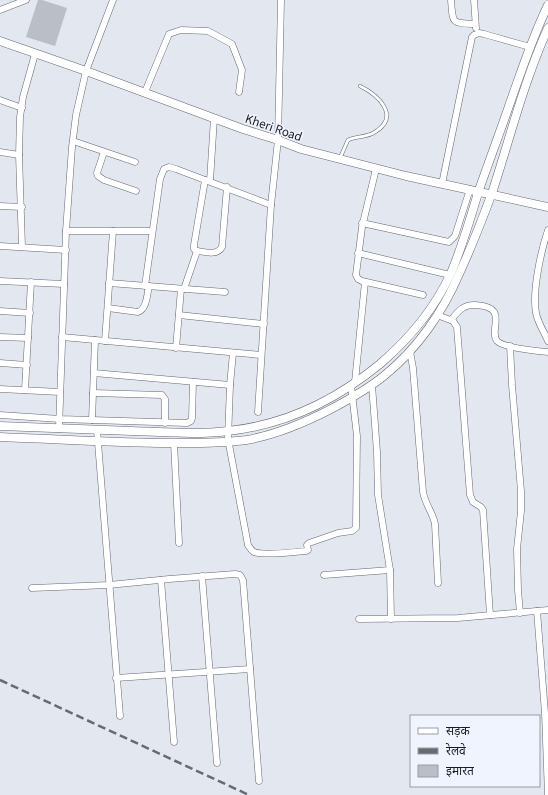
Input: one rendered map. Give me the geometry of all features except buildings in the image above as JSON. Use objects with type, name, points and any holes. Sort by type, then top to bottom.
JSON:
[{"type":"street","points":[[0,10],[26,0]]},
{"type":"street","points":[[59,429],[66,231],[76,115],[86,71],[113,0]]},
{"type":"street","points":[[258,412],[271,205],[278,140],[281,0]]},
{"type":"street","points":[[451,0],[454,22],[458,24],[475,24]]},
{"type":"street","points":[[442,184],[472,37],[476,33],[474,0]]},
{"type":"street","points":[[0,437],[97,436],[194,432],[228,437],[260,425],[294,416],[353,389],[372,384],[386,374],[420,340],[437,315],[459,276],[530,47],[548,5]]},
{"type":"street","points":[[145,92],[169,34],[181,30],[208,31],[232,44],[242,70],[239,92]]},
{"type":"street","points":[[0,426],[59,429],[97,436],[174,443],[228,437],[263,436],[311,420],[353,389],[388,357],[414,331],[434,303],[450,275],[464,238],[485,192],[547,32]]},
{"type":"street","points":[[476,33],[490,35],[530,47]]},
{"type":"street","name":"Kheri Road","points":[[0,41],[301,149],[376,169],[548,207]]},
{"type":"street","points":[[22,247],[20,122],[23,97],[35,54]]},
{"type":"street","points":[[0,100],[22,108]]},
{"type":"street","points":[[176,348],[183,289],[196,251],[194,246],[208,181],[214,118]]},
{"type":"street","points":[[73,141],[135,162]]},
{"type":"street","points":[[0,152],[20,155]]},
{"type":"street","points":[[104,152],[97,173],[98,176],[104,180],[136,191]]},
{"type":"street","points":[[108,308],[138,312],[144,307],[152,231],[160,179],[164,169],[169,167],[176,169],[271,205]]},
{"type":"street","points":[[376,169],[362,223],[356,275],[358,279],[365,282],[423,295]]},
{"type":"street","points":[[196,251],[215,253],[222,247],[227,188]]},
{"type":"street","points":[[362,223],[449,242],[455,236],[470,189]]},
{"type":"street","points":[[0,206],[22,207]]},
{"type":"street","points":[[548,230],[543,244],[535,303],[536,313],[548,342]]},
{"type":"street","points":[[66,231],[152,231]]},
{"type":"street","points":[[105,341],[113,231]]},
{"type":"street","points":[[0,246],[66,250]]},
{"type":"street","points":[[358,253],[450,275]]},
{"type":"street","points":[[0,281],[64,284]]},
{"type":"street","points":[[25,390],[32,282]]},
{"type":"street","points":[[233,353],[228,437],[250,548],[257,553],[306,551],[308,550],[307,545],[309,543],[356,528],[358,447],[353,389],[365,282]]},
{"type":"street","points":[[109,283],[225,292]]},
{"type":"street","points":[[451,320],[458,311],[470,305],[490,308],[494,312],[496,318],[497,340],[510,346],[548,352]]},
{"type":"street","points":[[0,311],[30,313]]},
{"type":"street","points":[[179,315],[264,324]]},
{"type":"street","points":[[437,315],[455,322],[457,327],[470,495],[472,502],[481,507],[483,510],[490,615]]},
{"type":"street","points":[[0,337],[28,338]]},
{"type":"street","points":[[62,337],[261,355]]},
{"type":"street","points":[[92,420],[95,340]]},
{"type":"street","points":[[510,346],[521,491],[521,512],[517,549],[520,612]]},
{"type":"street","points":[[410,351],[413,368],[423,492],[435,524],[438,583]]},
{"type":"street","points":[[0,363],[27,365]]},
{"type":"street","points":[[94,373],[230,385]]},
{"type":"street","points":[[0,415],[60,419],[187,423],[191,421],[193,382]]},
{"type":"street","points":[[372,384],[377,452],[378,495],[390,570],[391,619]]},
{"type":"street","points":[[0,389],[60,392]]},
{"type":"street","points":[[93,393],[162,395],[165,399],[165,423]]},
{"type":"street","points":[[97,436],[120,716]]},
{"type":"street","points":[[174,443],[179,543]]},
{"type":"street","points":[[324,575],[390,570]]},
{"type":"street","points":[[32,588],[109,585],[202,576],[240,575],[242,577],[259,781]]},
{"type":"street","points":[[202,576],[217,763]]},
{"type":"street","points":[[161,580],[174,742]]},
{"type":"street","points":[[359,619],[458,618],[548,610]]},
{"type":"street","points":[[538,611],[545,713],[548,795]]},
{"type":"street","points":[[116,678],[250,669]]},
{"type":"lane","points":[[340,160],[348,140],[375,132],[382,126],[386,118],[386,111],[382,102],[360,86]]},
{"type":"railway","points":[[0,680],[249,795]]}]
